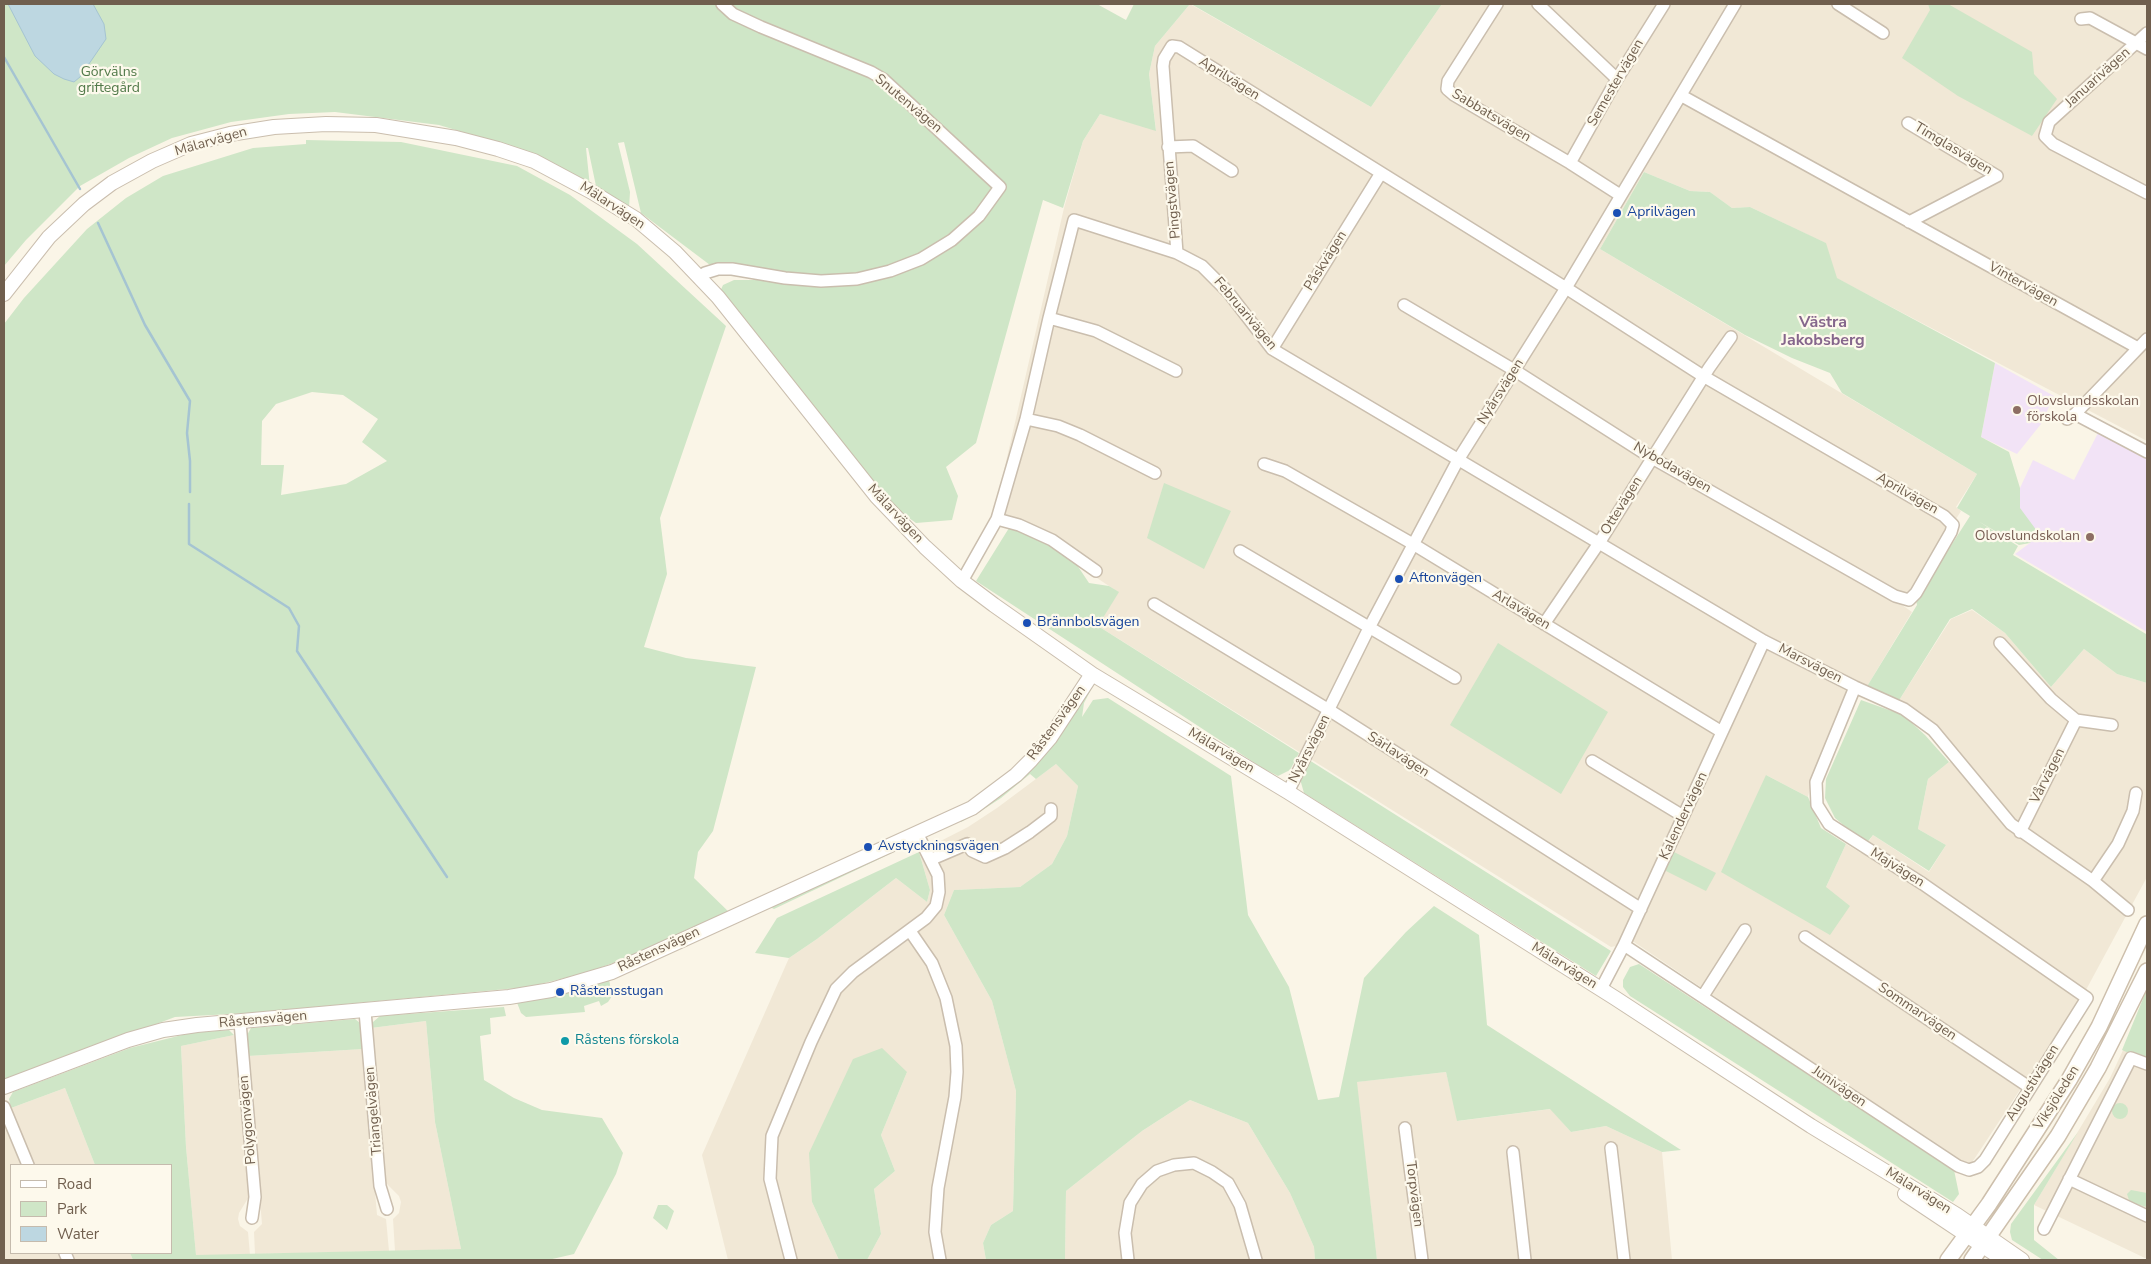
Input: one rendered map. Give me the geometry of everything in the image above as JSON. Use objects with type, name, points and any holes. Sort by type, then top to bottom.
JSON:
[{"type":"main road","name":"Viksjöleden","points":[[1948,1260],[1971,1231],[2069,1080],[2099,1027],[2147,924]]},
{"type":"main road","name":"Viksjöleden","points":[[1972,1260],[2058,1136],[2098,1068],[2147,971]]},
{"type":"street","name":"Snutenvägen","points":[[699,278],[705,273],[718,268],[732,268],[785,278],[821,281],[856,279],[890,271],[921,259],[952,240],[979,216],[1000,187],[883,79],[871,72],[761,27],[734,14],[722,4]]},
{"type":"street","name":"Sabbatsvägen","points":[[1497,4],[1448,81],[1447,89],[1620,195]]},
{"type":"street","points":[[1538,4],[1617,79]]},
{"type":"street","name":"Semestervägen","points":[[1570,163],[1617,79],[1664,4]]},
{"type":"street","name":"Nyårsvägen","points":[[1288,792],[1369,628],[1458,460],[1566,288],[1736,4]]},
{"type":"street","points":[[1838,4],[1883,33]]},
{"type":"street","points":[[2080,19],[2090,18],[2147,49]]},
{"type":"street","name":"Januarivägen","points":[[2147,33],[2049,122],[2045,136],[2052,144],[2147,193]]},
{"type":"street","name":"Pingstvägen","points":[[1177,253],[1168,147],[1164,59],[1172,46],[1182,49]]},
{"type":"street","name":"Aprilvägen","points":[[1182,49],[1566,288],[1703,376],[1944,516],[1953,526],[1933,565]]},
{"type":"street","name":"Vintervägen","points":[[1682,96],[2138,348]]},
{"type":"street","name":"Timglasvägen","points":[[1908,123],[1997,176],[1909,222]]},
{"type":"street","name":"Mälarvägen","points":[[4,294],[49,237],[84,204],[112,182],[152,161],[191,144],[230,134],[274,127],[326,124],[376,125],[416,131],[498,149],[534,162],[592,192],[636,219],[674,252],[718,297],[877,497],[925,547],[962,581],[1092,674],[1288,792],[1601,989],[1811,1126],[1894,1187],[1971,1231],[1986,1242],[2004,1260]]},
{"type":"street","name":"Pingstvägen","points":[[1168,147],[1192,146],[1232,171]]},
{"type":"street","name":"Påskvägen","points":[[1272,349],[1381,173]]},
{"type":"street","name":"Februarivägen","points":[[1048,318],[1074,220],[1177,253],[1202,266],[1213,275],[1272,349],[1458,460]]},
{"type":"street","name":"Nybodavägen","points":[[1404,305],[1514,370],[1652,458],[1895,596],[1908,600],[1916,593],[1933,565]]},
{"type":"street","points":[[962,581],[997,519],[1026,419],[1048,318],[1096,331],[1176,371]]},
{"type":"street","name":"Ottevägen","points":[[1544,624],[1598,543],[1703,376],[1731,337]]},
{"type":"street","points":[[2147,339],[2071,417],[2147,452]]},
{"type":"street","points":[[1026,419],[1058,426],[1080,435],[1155,473]]},
{"type":"street","name":"Marsvägen","points":[[1458,460],[1764,641],[1855,687],[1904,709],[1933,730],[2011,824],[2092,881],[2128,910]]},
{"type":"street","name":"Arlavägen","points":[[1264,464],[1285,471],[1413,544],[1722,732]]},
{"type":"street","points":[[997,519],[1019,525],[1052,540],[1096,571]]},
{"type":"street","points":[[1240,551],[1455,678]]},
{"type":"street","name":"Särlavägen","points":[[1154,604],[1329,710],[1641,909]]},
{"type":"street","name":"Kalendervägen","points":[[1601,989],[1641,909],[1764,641]]},
{"type":"street","points":[[2000,643],[2051,698],[2076,720],[2112,725]]},
{"type":"street","name":"Råstensvägen","points":[[4,1087],[128,1040],[172,1029],[509,997],[551,990],[612,972],[972,808],[1016,775],[1050,738],[1092,674]]},
{"type":"street","name":"Majvägen","points":[[1855,687],[1816,782],[1817,805],[1829,824],[1923,884],[2087,998]]},
{"type":"street","name":"Vårvägen","points":[[2020,832],[2076,720]]},
{"type":"street","points":[[1592,761],[1683,816]]},
{"type":"street","points":[[2092,881],[2118,844],[2133,811],[2136,793]]},
{"type":"street","points":[[932,860],[967,844],[972,851],[985,857],[1005,848],[1030,832],[1051,816],[1051,809]]},
{"type":"street","points":[[791,1260],[770,1179],[772,1136],[778,1117],[810,1042],[836,989],[853,972],[926,918],[936,906],[939,892],[938,875],[917,833]]},
{"type":"street","points":[[1703,996],[1745,930]]},
{"type":"street","points":[[910,931],[932,963],[946,998],[956,1046],[957,1072],[955,1097],[938,1188],[935,1232],[940,1260]]},
{"type":"street","name":"Sommarvägen","points":[[1805,937],[2029,1087]]},
{"type":"street","name":"Junivägen","points":[[1624,945],[1958,1166],[1969,1170],[1978,1167]]},
{"type":"street","name":"Augustivägen","points":[[1978,1167],[2087,998]]},
{"type":"street","name":"Triangelvägen","points":[[365,1011],[380,1186],[387,1209]]},
{"type":"street","name":"Polygonvägen","points":[[240,1022],[255,1196],[252,1218]]},
{"type":"street","points":[[2044,1229],[2130,1058],[2147,1064]]},
{"type":"street","points":[[4,1107],[28,1164]]},
{"type":"street","name":"Torpvägen","points":[[1405,1128],[1422,1260]]},
{"type":"street","points":[[1611,1148],[1624,1260]]},
{"type":"street","points":[[1513,1152],[1525,1260]]},
{"type":"street","points":[[1128,1260],[1125,1233],[1130,1203],[1142,1184],[1157,1171],[1174,1164],[1194,1164],[1228,1182],[1240,1205],[1256,1260]]},
{"type":"street","points":[[2069,1179],[2147,1216]]},
{"type":"street","name":"Mälarvägen","points":[[1986,1242],[2022,1260]]},
{"type":"shaded area","points":[[1190,4],[1371,107],[1442,4],[2147,4],[2147,441],[1836,278],[1825,243],[1750,207],[1732,208],[1710,192],[1690,191],[1644,172],[1600,249],[1977,474],[1956,507],[1961,511],[1902,605],[1912,612],[1866,688],[1851,682],[1813,774],[1808,797],[1766,775],[1826,887],[1846,844],[1861,853],[1873,835],[1929,872],[1946,845],[1918,829],[1928,779],[1949,762],[1959,759],[1898,702],[1951,619],[1972,610],[2005,633],[2051,687],[2084,649],[2117,674],[2147,683],[2147,877],[2087,988],[1971,1164],[1960,1162],[1634,942],[1611,947],[1098,626],[1118,592],[995,510],[1064,208],[1083,141],[1100,114],[1156,130],[1149,74],[1155,46]]},
{"type":"shaded area","name":"Olovslundsskolan förskola","points":[[1995,363],[2054,396],[2041,424],[2017,454],[1981,437]]},
{"type":"shaded area","name":"Olovslundskolan","points":[[2099,431],[2147,457],[2147,632],[2015,554],[2030,543],[2019,508],[2020,488],[2033,460],[2074,480]]},
{"type":"shaded area","points":[[1056,764],[1078,786],[1067,836],[1052,864],[1020,887],[954,890],[944,915],[992,1001],[1016,1091],[1013,1211],[991,1225],[983,1243],[986,1260],[867,1260],[881,1234],[874,1189],[895,1171],[881,1135],[907,1072],[812,1202],[839,1260],[728,1260],[702,1155],[789,958],[817,939],[896,878],[927,902],[930,890],[919,852],[968,827]]},
{"type":"shaded area","points":[[2147,999],[2147,1259],[2034,1205],[2110,1078]]},
{"type":"shaded area","points":[[426,1021],[435,1122],[461,1249],[395,1251],[393,1219],[399,1213],[401,1202],[399,1196],[385,1182],[371,1028]]},
{"type":"shaded area","points":[[234,1035],[237,1041],[250,1195],[239,1213],[238,1219],[240,1226],[248,1232],[250,1255],[196,1255],[186,1147],[181,1046]]},
{"type":"shaded area","points":[[363,1049],[377,1215],[386,1219],[389,1251],[255,1254],[254,1232],[262,1224],[248,1056]]},
{"type":"shaded area","points":[[1446,1072],[1458,1121],[1551,1109],[1571,1132],[1606,1126],[1662,1152],[1672,1260],[1377,1260],[1356,1082]]},
{"type":"shaded area","points":[[65,1088],[95,1164],[34,1164],[11,1108]]},
{"type":"shaded area","points":[[1190,1100],[1248,1123],[1290,1193],[1314,1247],[1315,1260],[1065,1260],[1066,1191],[1142,1131]]},
{"type":"shaded area","points":[[7,1129],[22,1164],[10,1164],[10,1254],[60,1254],[63,1260],[4,1260],[4,1130]]},
{"type":"shaded area","points":[[71,1254],[130,1254],[133,1260],[74,1260]]},
{"type":"green space","name":"Görvälns griftegård","points":[[4,4],[1097,4],[1126,20],[1134,4],[1190,4],[1155,46],[1149,74],[1156,131],[1100,114],[1083,141],[1063,208],[1043,200],[976,443],[946,467],[958,496],[952,520],[916,523],[895,508],[719,294],[723,285],[734,280],[754,280],[741,265],[721,269],[710,265],[641,213],[624,142],[618,143],[630,192],[629,208],[596,186],[588,148],[586,148],[590,187],[499,143],[439,125],[335,112],[289,114],[231,122],[172,138],[129,158],[80,186],[26,240],[4,266]]},
{"type":"green space","points":[[1191,4],[1442,4],[1371,107]]},
{"type":"green space","points":[[1928,4],[1948,4],[2032,52],[2034,74],[2057,99],[2032,136],[1958,96],[1902,58],[1930,10]]},
{"type":"green space","points":[[306,140],[401,142],[517,166],[570,195],[637,244],[726,326],[660,518],[667,574],[644,647],[686,658],[756,667],[713,831],[698,852],[694,878],[732,915],[644,952],[585,973],[528,987],[250,1013],[175,1017],[4,1081],[4,324],[24,298],[87,229],[126,198],[163,176],[253,148],[306,144]],"holes":[[[312,392],[343,395],[378,419],[362,442],[387,461],[346,484],[281,495],[284,465],[261,465],[262,421],[276,404]]]},
{"type":"green space","points":[[1644,172],[1690,191],[1710,192],[1732,208],[1750,207],[1826,243],[1837,278],[1995,363],[1981,437],[2009,452],[2020,488],[2020,508],[2037,531],[2030,543],[2019,545],[1978,521],[2018,546],[2013,555],[2146,634],[2147,683],[2117,674],[2084,649],[2051,687],[2005,633],[1972,609],[1950,619],[1898,702],[1866,688],[1917,605],[1916,600],[1970,516],[1957,508],[1977,474],[1842,393],[1830,373],[1792,358],[1745,335],[1600,249]]},
{"type":"green space","points":[[1164,483],[1231,511],[1204,569],[1147,538]]},
{"type":"green space","points":[[1009,528],[1033,537],[1073,559],[1089,583],[1109,586],[1119,592],[1098,626],[1299,753],[1290,770],[1278,776],[1264,769],[976,581]]},
{"type":"green space","points":[[1498,643],[1608,712],[1561,794],[1450,725]]},
{"type":"green space","points":[[1094,684],[1084,703],[1082,717],[1093,700],[1108,698],[1231,776],[1248,915],[1289,987],[1318,1100],[1339,1097],[1364,978],[1406,932],[1434,906],[1479,935],[1487,1025],[1681,1150],[1662,1152],[1606,1126],[1571,1132],[1550,1109],[1457,1121],[1446,1072],[1357,1082],[1377,1260],[1315,1260],[1314,1247],[1290,1193],[1248,1123],[1190,1100],[1142,1131],[1066,1191],[1065,1260],[986,1260],[983,1243],[991,1225],[1013,1211],[1016,1091],[992,1001],[944,915],[954,890],[1020,887],[1052,864],[1067,836],[1078,786],[1056,764],[1036,779],[1030,774],[1001,798],[978,813],[961,822],[959,817],[997,794]]},
{"type":"green space","points":[[1861,700],[1903,715],[1925,735],[1949,762],[1928,779],[1918,829],[1946,845],[1929,871],[1873,835],[1866,844],[1835,818],[1825,798],[1826,779]]},
{"type":"green space","points":[[1309,760],[1611,951],[1596,976],[1304,793],[1300,779]]},
{"type":"green space","points":[[1766,775],[1808,797],[1821,828],[1846,844],[1826,887],[1850,906],[1830,935],[1721,872]]},
{"type":"green space","points":[[907,841],[913,843],[774,909],[768,906]]},
{"type":"green space","points":[[919,852],[930,890],[927,902],[896,878],[817,939],[789,958],[755,953],[777,918]]},
{"type":"green space","points":[[1674,852],[1716,873],[1706,891],[1664,870]]},
{"type":"green space","points":[[1639,964],[1954,1170],[1959,1194],[1953,1202],[1630,996],[1623,987],[1623,980],[1630,967]]},
{"type":"green space","points":[[609,979],[612,996],[608,1002],[601,1006],[599,1001],[584,1006],[585,1012],[526,1017],[521,1013],[516,1000]]},
{"type":"green space","points":[[2147,989],[2147,1061],[2122,1050]]},
{"type":"green space","points":[[504,1007],[506,1016],[490,1018],[491,1034],[480,1036],[484,1080],[514,1098],[542,1110],[602,1118],[623,1153],[616,1174],[574,1254],[548,1260],[133,1260],[130,1254],[172,1254],[172,1164],[95,1164],[65,1088],[11,1108],[9,1099],[13,1092],[130,1048],[190,1033],[229,1030],[234,1035],[181,1046],[186,1147],[196,1255],[461,1249],[435,1122],[426,1021],[371,1028],[373,1022],[380,1016]]},
{"type":"green space","points":[[355,1019],[360,1023],[363,1049],[248,1056],[246,1037],[251,1028]]},
{"type":"green space","points":[[882,1048],[907,1072],[881,1135],[895,1171],[874,1189],[881,1234],[867,1260],[839,1260],[812,1202],[809,1153],[853,1059]]},
{"type":"green space","points":[[2120,1103],[2126,1105],[2128,1111],[2126,1117],[2120,1119],[2114,1117],[2112,1111],[2114,1105]]},
{"type":"green space","points":[[2078,1132],[2034,1205],[2034,1240],[2059,1260],[2043,1260],[2012,1240],[2011,1224]]},
{"type":"green space","points":[[2131,1190],[2147,1193],[2147,1207],[2129,1200],[2127,1194]]},
{"type":"green space","points":[[658,1205],[667,1205],[674,1211],[667,1230],[653,1218]]},
{"type":"water","points":[[8,4],[93,4],[104,24],[106,39],[80,77],[74,82],[64,79],[54,74],[35,56]]},
{"type":"waterway","points":[[4,57],[80,189]]},
{"type":"waterway","points":[[98,223],[145,325],[190,401],[187,433],[190,461],[190,492]]},
{"type":"waterway","points":[[189,504],[189,544],[289,608],[299,626],[297,651],[447,877]]},
{"type":"place","name":"Aprilvägen","points":[[1617,213]]},
{"type":"place","name":"Olovslundsskolan förskola","points":[[2017,410]]},
{"type":"place","name":"Olovslundskolan","points":[[2090,537]]},
{"type":"place","name":"Aftonvägen","points":[[1399,579]]},
{"type":"place","name":"Brännbolsvägen","points":[[1027,623]]},
{"type":"place","name":"Avstyckningsvägen","points":[[868,847]]},
{"type":"place","name":"Råstensstugan","points":[[560,992]]},
{"type":"place","name":"Råstens förskola","points":[[565,1041]]},
{"type":"district","name":"Västra Jakobsberg","points":[[1823,332]]}]
